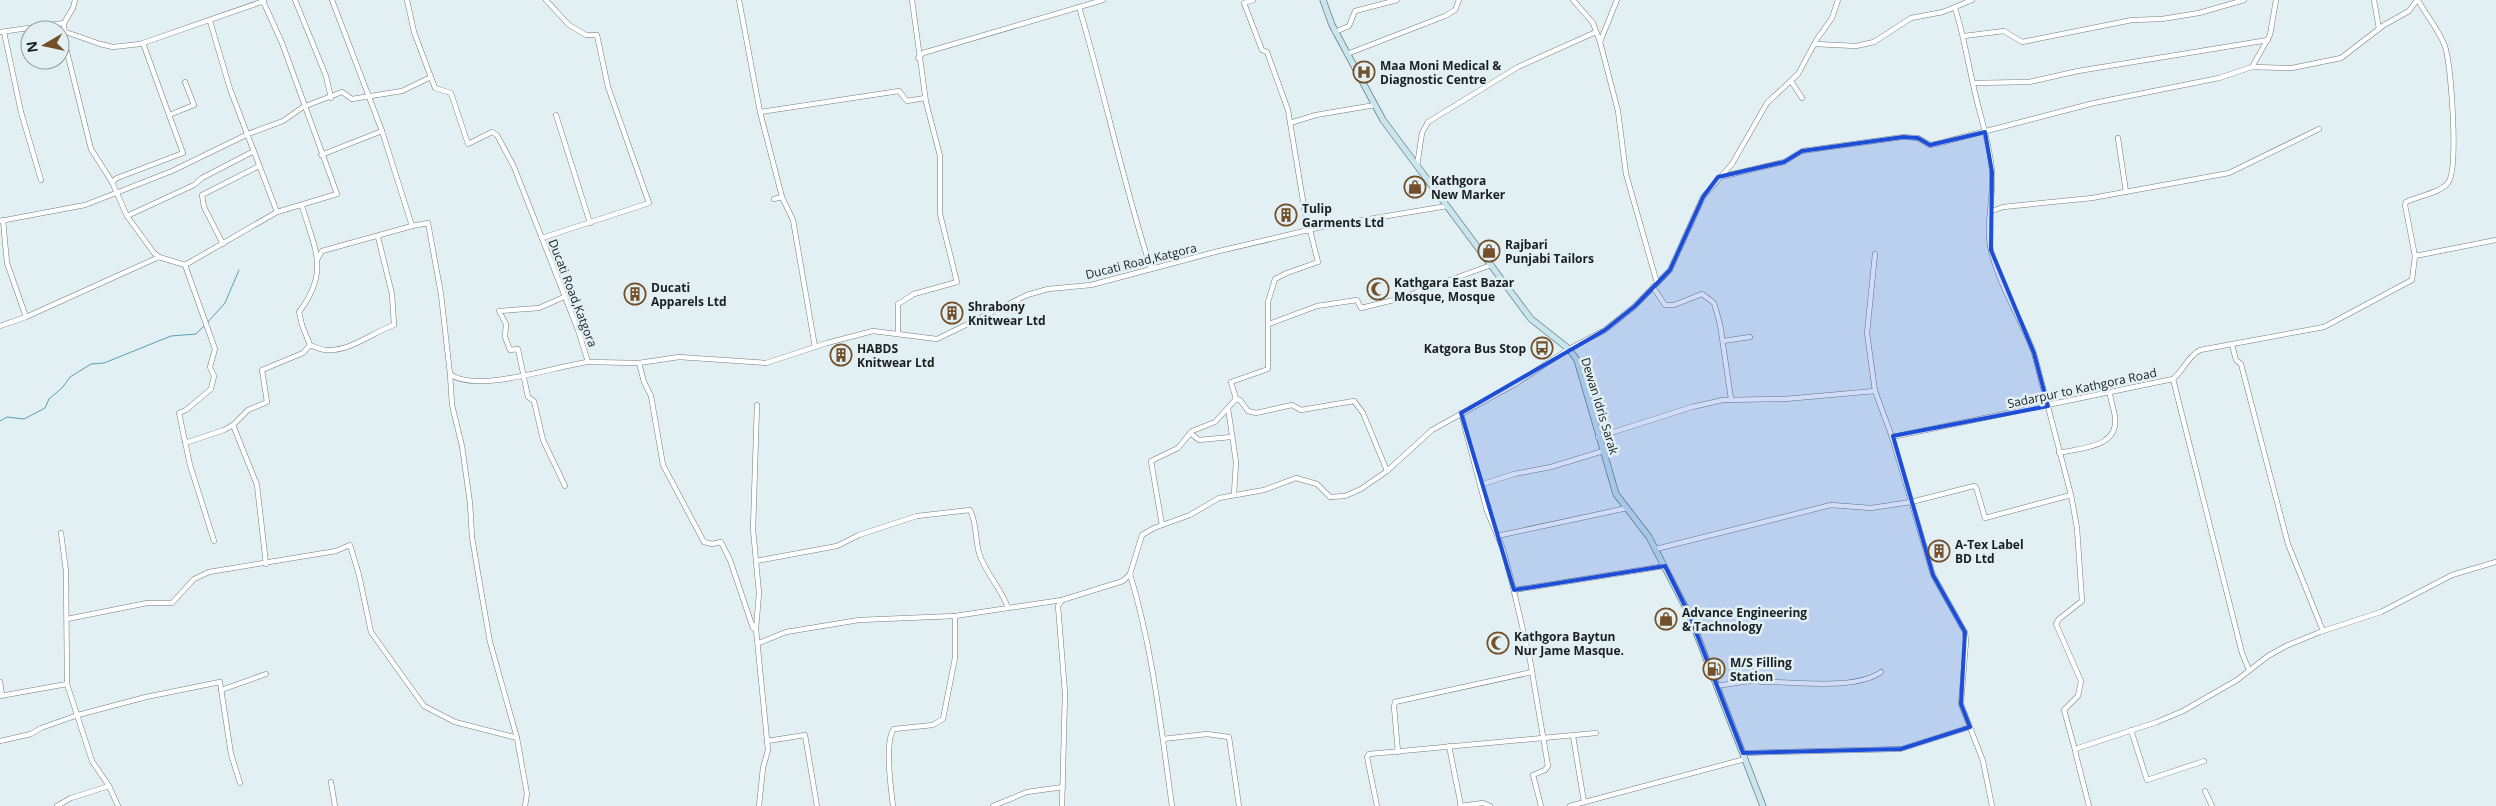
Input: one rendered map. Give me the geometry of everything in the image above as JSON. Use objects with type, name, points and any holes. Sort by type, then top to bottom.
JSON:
[{"type":"main road","name":"Dewan Idris Sarak","points":[[1323,0],[1335,32],[1383,120],[1531,319],[1569,348],[1577,360],[1616,494],[1656,549],[1689,614],[1763,806]]},
{"type":"street","points":[[66,20],[73,8],[75,0]]},
{"type":"street","points":[[295,0],[326,76],[331,98]]},
{"type":"street","points":[[332,0],[382,131],[412,226]]},
{"type":"street","points":[[26,317],[7,263],[1,220],[85,204],[116,194],[248,134],[282,121],[303,107],[331,98],[342,92],[348,94],[352,100],[402,91],[431,77],[414,32],[407,0]]},
{"type":"street","points":[[542,238],[650,202],[608,87],[597,35],[586,35],[569,25],[546,0]]},
{"type":"street","points":[[739,0],[760,112],[782,197],[793,220],[815,347]]},
{"type":"street","points":[[898,334],[898,304],[914,294],[957,282],[940,214],[940,156],[925,98],[918,58],[912,0]]},
{"type":"street","points":[[918,58],[923,53],[1103,0]]},
{"type":"street","points":[[1236,399],[1232,382],[1268,369],[1268,302],[1275,279],[1318,262],[1309,230],[1282,87],[1267,52],[1262,50],[1244,3],[1252,0]]},
{"type":"street","points":[[1335,32],[1350,26],[1355,11],[1397,0]]},
{"type":"street","points":[[1347,54],[1445,16],[1455,10],[1459,0]]},
{"type":"street","points":[[1573,0],[1593,23],[1600,42],[1618,111],[1626,174],[1655,285],[1665,305],[1674,304],[1702,294],[1708,296],[1714,303],[1723,341],[1731,399]]},
{"type":"street","points":[[1600,42],[1617,0]]},
{"type":"street","points":[[759,643],[786,632],[859,620],[955,616],[1062,600],[1123,581],[1130,574],[1142,535],[1162,525],[1190,515],[1219,498],[1264,490],[1300,478],[1317,484],[1328,496],[1345,496],[1360,489],[1387,470],[1432,430],[1515,384],[1569,348],[1605,330],[1635,306],[1670,270],[1703,197],[1739,153],[1766,103],[1798,74],[1832,18],[1838,0]]},
{"type":"street","points":[[1815,44],[1856,46],[1874,42],[1912,18],[1955,8],[1972,0]]},
{"type":"street","points":[[1964,36],[2004,31],[2022,42],[2132,20],[2162,19],[2199,13],[2244,0]]},
{"type":"street","points":[[2252,67],[2268,40],[2276,0]]},
{"type":"street","points":[[2374,0],[2379,29]]},
{"type":"street","points":[[1718,177],[1784,162],[1802,151],[1903,137],[1918,138],[1930,145],[2094,103],[2219,78],[2252,67],[2292,68],[2341,58],[2379,29],[2409,11],[2418,0]]},
{"type":"street","name":"Sadarpur to Kathgora Road","points":[[1892,437],[2110,394],[2172,379],[2186,366],[2191,354],[2200,350],[2324,327],[2412,280],[2415,256],[2405,205],[2406,202],[2442,188],[2448,183],[2452,173],[2454,137],[2446,48],[2418,0]]},
{"type":"street","points":[[70,33],[113,47],[143,43],[264,1],[282,43],[303,107],[337,194],[277,212],[185,266],[159,257],[128,216],[112,182],[91,149],[70,60]]},
{"type":"street","points":[[1079,7],[1100,75],[1137,226],[1151,269]]},
{"type":"street","points":[[1955,8],[1964,36],[1992,172],[1991,250],[2000,279],[2032,346],[2058,453],[2071,495],[2078,537],[2082,601],[2059,619],[2056,624],[2081,681],[2078,696],[2064,710],[2089,806]]},
{"type":"street","points":[[210,21],[230,89],[277,212]]},
{"type":"street","points":[[20,29],[2,32],[40,180]]},
{"type":"street","points":[[1417,166],[1422,133],[1428,122],[1518,67],[1596,32]]},
{"type":"street","points":[[1973,83],[2029,82],[2086,70],[2268,40]]},
{"type":"street","points":[[112,182],[126,174],[183,153],[143,43]]},
{"type":"street","name":"Ducati Road,Katgora","points":[[431,77],[435,88],[451,93],[468,144],[492,132],[497,135],[523,188],[588,362],[639,362],[679,357],[766,363],[873,331],[937,339],[1027,295],[1048,289],[1091,285],[1309,230],[1384,215],[1447,206]]},
{"type":"street","points":[[1791,81],[1802,98]]},
{"type":"street","points":[[169,115],[194,105],[185,82]]},
{"type":"street","points":[[760,112],[899,91],[907,101],[925,98]]},
{"type":"street","points":[[1290,122],[1316,115],[1375,105]]},
{"type":"street","points":[[556,115],[590,223]]},
{"type":"street","points":[[1992,211],[2003,207],[2126,192],[2229,173],[2319,129]]},
{"type":"street","points":[[321,155],[382,131]]},
{"type":"street","points":[[2118,138],[2126,192]]},
{"type":"street","points":[[128,216],[194,185],[202,178],[254,151]]},
{"type":"street","points":[[223,244],[204,207],[202,195],[259,166]]},
{"type":"street","points":[[774,199],[782,197]]},
{"type":"street","points":[[302,206],[317,260],[318,274],[309,300],[299,312],[310,345]]},
{"type":"street","points":[[317,260],[322,251],[428,223],[440,294],[453,411],[470,503],[472,537],[480,588],[490,642],[517,738],[526,794],[525,806]]},
{"type":"street","points":[[310,345],[326,350],[336,348],[359,342],[377,331],[394,325],[392,294],[378,237]]},
{"type":"street","points":[[2415,256],[2496,240]]},
{"type":"street","points":[[1874,254],[1867,333],[1875,391],[1892,437],[1933,575],[1965,632],[1961,704],[1984,761],[1992,806]]},
{"type":"street","points":[[0,326],[26,317],[159,257]]},
{"type":"street","points":[[1269,324],[1318,306],[1357,300],[1361,308],[1391,300],[1491,265]]},
{"type":"street","points":[[185,266],[215,349],[210,367],[214,376],[211,389],[186,410],[179,413],[185,443],[205,516],[214,541]]},
{"type":"street","points":[[564,296],[539,308],[500,311],[506,324],[505,338],[510,350],[518,349],[522,377],[528,397],[534,401],[543,440],[565,486]]},
{"type":"street","points":[[1723,341],[1750,337]]},
{"type":"street","points":[[185,443],[213,436],[233,425],[248,410],[267,402],[262,370],[303,353],[310,345]]},
{"type":"street","points":[[2232,345],[2236,360],[2241,364],[2288,544],[2323,631]]},
{"type":"street","points":[[450,374],[460,380],[471,381],[522,377],[563,365],[588,362]]},
{"type":"street","points":[[639,362],[644,382],[651,396],[663,465],[704,542],[712,544],[721,542],[730,560],[753,628],[756,629]]},
{"type":"street","points":[[2172,379],[2242,653],[2249,670]]},
{"type":"street","points":[[1598,437],[1692,408],[1731,399],[1785,399],[1875,391]]},
{"type":"street","points":[[2058,453],[2105,442],[2112,435],[2116,419],[2110,394]]},
{"type":"street","points":[[1162,525],[1151,461],[1178,448],[1190,433],[1215,422],[1236,399]]},
{"type":"street","points":[[1236,399],[1240,400],[1248,411],[1256,413],[1292,405],[1301,410],[1354,401],[1363,413],[1387,470]]},
{"type":"street","points":[[757,405],[752,529],[759,593],[756,629],[759,643],[768,750],[763,768],[759,806]]},
{"type":"street","points":[[1228,408],[1236,462],[1234,494]]},
{"type":"street","points":[[1461,413],[1480,485],[1514,590],[1532,672],[1548,766],[1545,770],[1533,775],[1541,806]]},
{"type":"street","points":[[233,425],[257,485],[266,564]]},
{"type":"street","points":[[1190,433],[1199,440],[1231,437]]},
{"type":"street","points":[[1480,485],[1514,474],[1551,467],[1603,451]]},
{"type":"street","points":[[1656,549],[1831,505],[1860,509],[1911,502],[1976,486],[1985,518],[2071,495]]},
{"type":"street","points":[[1497,536],[1626,508]]},
{"type":"street","points":[[756,561],[837,546],[859,535],[917,516],[970,510],[979,551],[985,568],[1002,591],[1008,608]]},
{"type":"street","points":[[61,533],[66,571],[67,684],[92,761],[109,786],[118,806]]},
{"type":"street","points":[[67,619],[147,603],[172,603],[194,579],[209,572],[235,566],[266,564],[336,551],[350,545],[359,575],[371,632],[424,706],[455,722],[517,738]]},
{"type":"street","points":[[2075,750],[2086,744],[2183,711],[2237,680],[2268,656],[2323,631],[2381,612],[2452,575],[2496,562]]},
{"type":"street","points":[[1514,590],[1665,566]]},
{"type":"street","points":[[1130,574],[1142,611],[1149,647],[1172,806]]},
{"type":"street","points":[[1062,600],[1058,606],[1065,693],[1062,806]]},
{"type":"street","points":[[893,806],[889,745],[891,733],[894,729],[934,725],[943,719],[955,658],[955,616]]},
{"type":"street","points":[[1398,752],[1394,707],[1396,702],[1532,672]]},
{"type":"street","points":[[1716,686],[1756,680],[1761,682],[1849,682],[1872,678],[1880,672]]},
{"type":"street","points":[[221,690],[266,674]]},
{"type":"street","points":[[0,682],[1,695],[67,684]]},
{"type":"street","points":[[0,741],[31,734],[41,728],[146,696],[220,682],[232,754],[240,783]]},
{"type":"street","points":[[1570,806],[1744,756],[1901,749],[1970,727]]},
{"type":"street","points":[[2131,730],[2147,780],[2204,761]]},
{"type":"street","points":[[1377,806],[1367,755],[1596,733]]},
{"type":"street","points":[[1163,739],[1206,734],[1222,734],[1229,737],[1239,806]]},
{"type":"street","points":[[767,741],[805,735],[817,806]]},
{"type":"street","points":[[1573,736],[1584,802]]},
{"type":"street","points":[[1449,746],[1461,806],[1483,803],[1490,806]]},
{"type":"street","points":[[330,782],[335,806]]},
{"type":"street","points":[[57,806],[71,798],[109,786]]},
{"type":"street","points":[[993,806],[1027,792],[1063,787]]},
{"type":"street","points":[[2205,791],[2212,806]]},
{"type":"highlighted area","points":[[1985,132],[1992,172],[1991,250],[2034,353],[2048,406],[1893,436],[1933,575],[1965,632],[1961,704],[1970,727],[1901,749],[1743,753],[1689,614],[1665,566],[1514,590],[1461,413],[1605,330],[1635,306],[1670,270],[1703,197],[1718,177],[1784,162],[1802,151],[1903,137],[1918,138],[1930,145]]},
{"type":"waterway","points":[[207,323],[225,303],[239,270]]},
{"type":"waterway","points":[[0,421],[7,417],[24,419],[45,408],[49,399],[62,388],[70,377],[91,364],[104,363],[171,336],[196,334],[204,326]]},
{"type":"place","name":"Maa Moni Medical & Diagnostic Centre","points":[[1364,72]]},
{"type":"place","name":"Kathgora New Marker","points":[[1415,187]]},
{"type":"place","name":"Tulip Garments Ltd","points":[[1286,215]]},
{"type":"place","name":"Rajbari Punjabi Tailors","points":[[1489,251]]},
{"type":"place","name":"Kathgara East Bazar Mosque, Mosque","points":[[1378,289]]},
{"type":"place","name":"Ducati Apparels Ltd","points":[[635,294]]},
{"type":"place","name":"Shrabony Knitwear Ltd","points":[[952,313]]},
{"type":"place","name":"Katgora Bus Stop","points":[[1542,348]]},
{"type":"place","name":"HABDS Knitwear Ltd","points":[[841,355]]},
{"type":"place","name":"A-Tex Label BD Ltd","points":[[1939,551]]},
{"type":"place","name":"Advance Engineering & Tachnology","points":[[1666,619]]},
{"type":"place","name":"Kathgora Baytun Nur Jame Masque.","points":[[1498,643]]},
{"type":"place","name":"M/S Filling Station","points":[[1714,669]]}]
